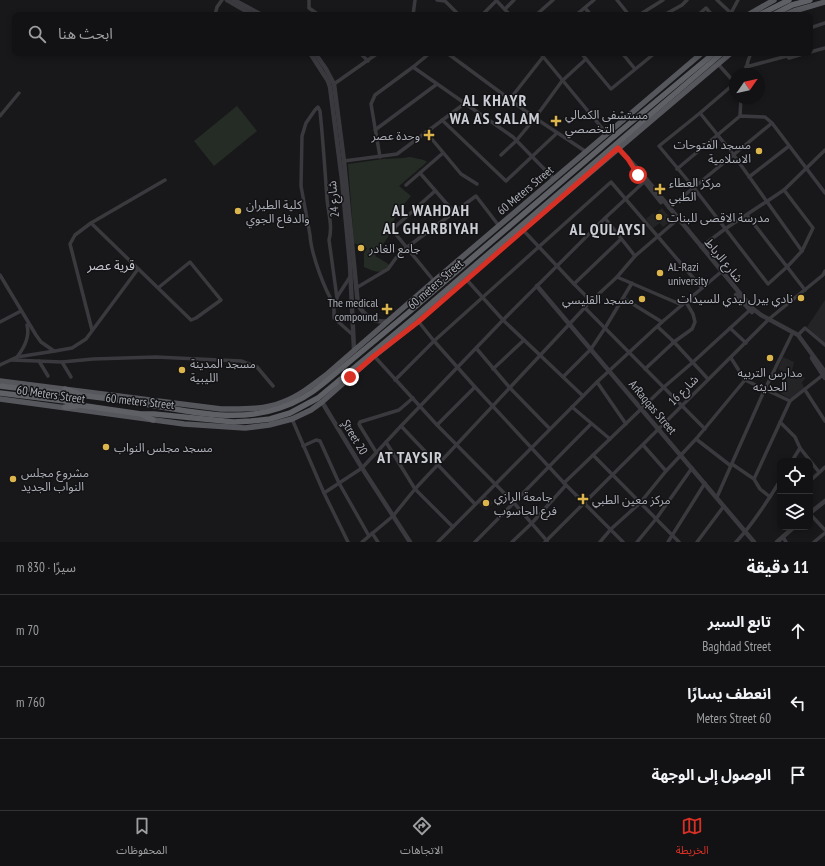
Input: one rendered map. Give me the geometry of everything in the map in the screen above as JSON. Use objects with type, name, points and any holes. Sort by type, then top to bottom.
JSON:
[{"type":"highway","points":[[765,12],[789,0]]},
{"type":"highway","points":[[779,12],[810,0]]},
{"type":"highway","name":"60 meters Street","points":[[0,386],[142,403],[184,411],[220,415],[250,414],[278,409],[292,404],[314,392],[356,352],[408,313],[519,213],[650,101],[710,56]]},
{"type":"highway","name":"60 meters Street","points":[[0,393],[213,423],[270,419],[290,413],[318,398],[348,376],[660,110],[719,56]]},
{"type":"highway","points":[[65,389],[81,395]]},
{"type":"highway","points":[[99,408],[106,404],[105,400],[100,398]]},
{"type":"highway","points":[[124,401],[117,402],[116,404],[117,408],[124,411]]},
{"type":"highway","points":[[142,403],[156,401]]},
{"type":"highway","points":[[65,408],[79,405]]},
{"type":"highway","points":[[141,414],[153,420]]},
{"type":"main road","points":[[753,12],[774,0]]},
{"type":"main road","points":[[792,12],[825,2]]},
{"type":"main road","name":"60 Meters Street","points":[[0,381],[228,409],[265,407],[283,402],[310,387],[356,352],[388,321],[434,281],[499,226],[519,213],[585,151],[650,101],[699,56]]},
{"type":"main road","name":"60 Meters Street","points":[[0,398],[184,424],[213,423],[245,428],[270,425],[292,419],[311,410],[322,402],[348,376],[418,322],[492,254],[523,230],[578,180],[618,148],[660,110],[727,56]]},
{"type":"street","points":[[216,12],[222,0]]},
{"type":"street","points":[[227,0],[243,12]]},
{"type":"street","points":[[234,0],[256,12]]},
{"type":"street","points":[[309,0],[309,8],[315,12]]},
{"type":"street","points":[[413,12],[415,0]]},
{"type":"street","points":[[437,0],[445,0],[456,12]]},
{"type":"street","points":[[485,12],[496,0],[508,12]]},
{"type":"street","points":[[505,9],[514,0]]},
{"type":"street","points":[[539,12],[553,0]]},
{"type":"street","points":[[580,12],[594,0]]},
{"type":"street","points":[[625,0],[618,2],[626,12]]},
{"type":"street","points":[[644,12],[662,0]]},
{"type":"street","points":[[669,12],[682,5],[686,0]]},
{"type":"street","points":[[717,0],[730,12]]},
{"type":"street","points":[[733,12],[738,0]]},
{"type":"street","points":[[585,8],[588,12]]},
{"type":"street","points":[[701,12],[706,8],[709,12]]},
{"type":"street","points":[[813,27],[825,23]]},
{"type":"street","points":[[813,51],[825,48]]},
{"type":"street","name":"شارع 24","points":[[312,56],[328,81],[330,87],[342,180],[350,277],[353,289],[358,305],[365,315],[379,322],[388,321]]},
{"type":"street","name":"شارع 24","points":[[317,56],[334,84],[344,161],[356,352]]},
{"type":"street","points":[[363,56],[368,60]]},
{"type":"street","points":[[334,84],[374,56]]},
{"type":"street","points":[[380,157],[371,104],[375,95],[426,56]]},
{"type":"street","points":[[451,56],[535,118],[585,151]]},
{"type":"street","points":[[584,56],[611,90],[650,56]]},
{"type":"street","points":[[624,56],[635,69]]},
{"type":"street","points":[[746,67],[750,56]]},
{"type":"street","points":[[746,67],[780,56]]},
{"type":"street","points":[[510,99],[543,57],[606,134]]},
{"type":"street","points":[[501,155],[516,141],[535,118],[562,81],[586,59]]},
{"type":"street","points":[[718,64],[729,76]]},
{"type":"street","points":[[413,67],[513,137],[554,179]]},
{"type":"street","points":[[375,130],[437,84]]},
{"type":"street","points":[[729,88],[659,146],[694,188],[724,229],[768,284],[787,268],[802,251],[813,228],[784,190]]},
{"type":"street","points":[[0,116],[19,93]]},
{"type":"street","points":[[344,161],[397,154],[464,104]]},
{"type":"street","points":[[740,116],[741,104]]},
{"type":"street","points":[[334,304],[330,298],[315,260],[310,242],[301,186],[302,136],[306,123],[318,107],[320,111],[324,151],[330,218],[330,240],[336,298]]},
{"type":"street","points":[[700,113],[733,154],[802,251]]},
{"type":"street","points":[[677,169],[740,116],[765,117],[772,123],[825,193]]},
{"type":"street","points":[[442,120],[506,181],[557,133]]},
{"type":"street","points":[[669,208],[772,123]]},
{"type":"street","points":[[426,132],[461,174],[477,184]]},
{"type":"street","points":[[750,177],[789,146]]},
{"type":"street","name":"شارع الرباط","points":[[618,148],[751,309],[792,333]]},
{"type":"street","points":[[701,247],[724,229],[784,190],[825,150]]},
{"type":"street","points":[[406,185],[443,153]]},
{"type":"street","points":[[420,173],[453,211]]},
{"type":"street","points":[[92,330],[70,244],[74,235],[91,223],[165,180]]},
{"type":"street","points":[[324,493],[362,468],[503,320],[645,180],[720,273],[662,322],[597,382],[438,542]]},
{"type":"street","points":[[395,380],[434,341],[611,182],[702,288]]},
{"type":"street","points":[[434,281],[394,232],[395,227],[436,191]]},
{"type":"street","points":[[353,289],[388,269],[406,248],[453,211],[476,196],[499,226]]},
{"type":"street","points":[[747,215],[805,290]]},
{"type":"street","points":[[605,218],[635,256]]},
{"type":"street","points":[[362,542],[393,516],[415,489],[456,444],[635,256],[677,220]]},
{"type":"street","points":[[91,223],[190,320],[196,318],[221,300],[190,262],[158,288]]},
{"type":"street","points":[[523,230],[591,301]]},
{"type":"street","points":[[574,284],[621,239]]},
{"type":"street","points":[[0,366],[17,357],[72,348],[86,339],[138,269]]},
{"type":"street","name":"شارع 16","points":[[546,542],[612,474],[768,320],[823,276],[825,271]]},
{"type":"street","points":[[0,275],[26,320],[41,342],[56,351]]},
{"type":"street","points":[[617,276],[682,305]]},
{"type":"street","points":[[350,277],[336,298],[334,304],[334,318],[354,336]]},
{"type":"street","points":[[466,279],[503,320],[583,396]]},
{"type":"street","points":[[563,377],[591,349],[632,283]]},
{"type":"street","name":"ArRaqqas Street","points":[[537,286],[754,542]]},
{"type":"street","points":[[623,298],[662,322]]},
{"type":"street","points":[[645,369],[674,342],[692,329],[695,322],[693,314],[686,302]]},
{"type":"street","points":[[585,308],[705,429]]},
{"type":"street","points":[[512,542],[532,523],[565,484],[610,439],[664,387],[751,309]]},
{"type":"street","points":[[0,322],[21,311]]},
{"type":"street","points":[[17,357],[26,340],[28,328],[26,320]]},
{"type":"street","points":[[418,322],[474,387],[532,447],[565,484],[623,542]]},
{"type":"street","points":[[658,327],[708,379]]},
{"type":"street","points":[[730,328],[746,343]]},
{"type":"street","points":[[798,335],[805,328],[825,345]]},
{"type":"street","points":[[792,333],[798,335],[824,372]]},
{"type":"street","points":[[792,333],[797,337],[824,372]]},
{"type":"street","points":[[717,497],[765,389],[792,333]]},
{"type":"street","points":[[493,369],[524,340]]},
{"type":"street","points":[[476,348],[510,388],[550,428]]},
{"type":"street","points":[[374,356],[437,425],[514,503],[532,523],[546,542]]},
{"type":"street","points":[[11,360],[62,362],[93,359],[156,357],[241,361],[257,367],[273,386]]},
{"type":"street","points":[[731,358],[745,380],[790,401]]},
{"type":"street","points":[[39,361],[48,376]]},
{"type":"street","points":[[62,362],[71,377]]},
{"type":"street","points":[[754,479],[790,401],[805,390],[824,372]]},
{"type":"street","points":[[600,542],[611,529],[640,503],[680,455],[705,429],[745,380]]},
{"type":"street","points":[[597,382],[626,424]]},
{"type":"street","points":[[437,425],[474,387]]},
{"type":"street","points":[[805,390],[825,421]]},
{"type":"street","points":[[376,452],[360,426],[360,422],[399,410],[413,398]]},
{"type":"street","name":"ٍStreet 20","points":[[322,402],[362,468],[410,542]]},
{"type":"street","points":[[572,407],[610,439]]},
{"type":"street","points":[[292,419],[324,493],[348,542]]},
{"type":"street","points":[[780,422],[795,437],[800,448],[819,472]]},
{"type":"street","points":[[475,542],[592,424]]},
{"type":"street","points":[[401,426],[475,504]]},
{"type":"street","points":[[696,439],[731,465],[754,479],[760,489],[770,496]]},
{"type":"street","points":[[303,446],[316,440],[320,441],[339,483],[371,535],[378,542]]},
{"type":"street","points":[[386,442],[415,489],[453,527]]},
{"type":"street","points":[[643,445],[666,471]]},
{"type":"street","points":[[794,458],[800,448]]},
{"type":"street","points":[[594,455],[679,542]]},
{"type":"street","points":[[813,478],[825,467]]},
{"type":"street","points":[[637,542],[656,520],[692,468]]},
{"type":"street","points":[[668,542],[705,483]]},
{"type":"street","points":[[736,542],[745,532],[777,486]]},
{"type":"street","points":[[813,511],[825,501]]},
{"type":"street","points":[[697,542],[724,506]]},
{"type":"street","points":[[813,516],[825,530]]},
{"type":"street","points":[[777,542],[791,530]]},
{"type":"street","points":[[814,542],[825,533]]},
{"type":"street","points":[[783,537],[786,542]]},
{"type":"shaded area","points":[[237,106],[257,131],[214,166],[194,141]]},
{"type":"shaded area","points":[[410,157],[427,162],[399,186],[411,196],[399,210],[392,224],[390,234],[375,256],[389,265],[384,271],[374,271],[364,267],[364,253],[367,248],[354,243],[348,164]]},
{"type":"shaded area","name":"مدرسة الاقصى للبنات","points":[[662,208],[672,220],[663,227],[660,223],[653,228],[646,219],[653,213],[654,215]]},
{"type":"shaded area","points":[[825,300],[825,344],[807,327]]},
{"type":"shaded area","points":[[783,357],[794,362],[792,370],[805,378],[802,383],[805,390],[792,400],[780,393],[788,375],[778,369]]},
{"type":"shaded area","name":"جامعة الرازي فرع الحاسوب","points":[[485,495],[493,503],[486,510],[478,503]]},
{"type":"place","name":"مستشفى الكمالي التخصصي","points":[[556,121]]},
{"type":"place","name":"وحدة عصر","points":[[429,135]]},
{"type":"place","name":"مسجد الفتوحات الاسلامية","points":[[759,151]]},
{"type":"place","name":"مركز العطاء الطبي","points":[[660,189]]},
{"type":"place","name":"كلية الطيران والدفاع الجوي","points":[[238,211]]},
{"type":"place","name":"مدرسة الاقصى للبنات","points":[[659,217]]},
{"type":"place","name":"جامع الغادر","points":[[361,248]]},
{"type":"place","name":"AL-Razi university","points":[[660,273]]},
{"type":"place","name":"نادي بيرل ليدي للسيدات","points":[[801,298]]},
{"type":"place","name":"مسجد القليسي","points":[[642,299]]},
{"type":"place","name":"The medical compound","points":[[387,309]]},
{"type":"place","name":"مدارس التربيه الحديثه","points":[[770,358]]},
{"type":"place","name":"مسجد المدينة الليبية","points":[[182,370]]},
{"type":"place","name":"مسجد مجلس النواب","points":[[106,447]]},
{"type":"place","name":"مشروع مجلس النواب الجديد","points":[[13,479]]},
{"type":"place","name":"مركز معين الطبي","points":[[583,499]]},
{"type":"place","name":"جامعة الرازي فرع الحاسوب","points":[[486,503]]},
{"type":"district","name":"AL KHAYR WA AS SALAM","points":[[495,109]]},
{"type":"district","name":"AL WAHDAH AL GHARBIYAH","points":[[431,219]]},
{"type":"district","name":"AL QULAYSI","points":[[608,229]]},
{"type":"district","name":"قرية عصر","points":[[111,265]]},
{"type":"district","name":"AT TAYSIR","points":[[410,457]]},
{"type":"route","points":[[350,377],[374,356],[418,322],[493,255],[618,148],[628,159],[638,175]]}]
